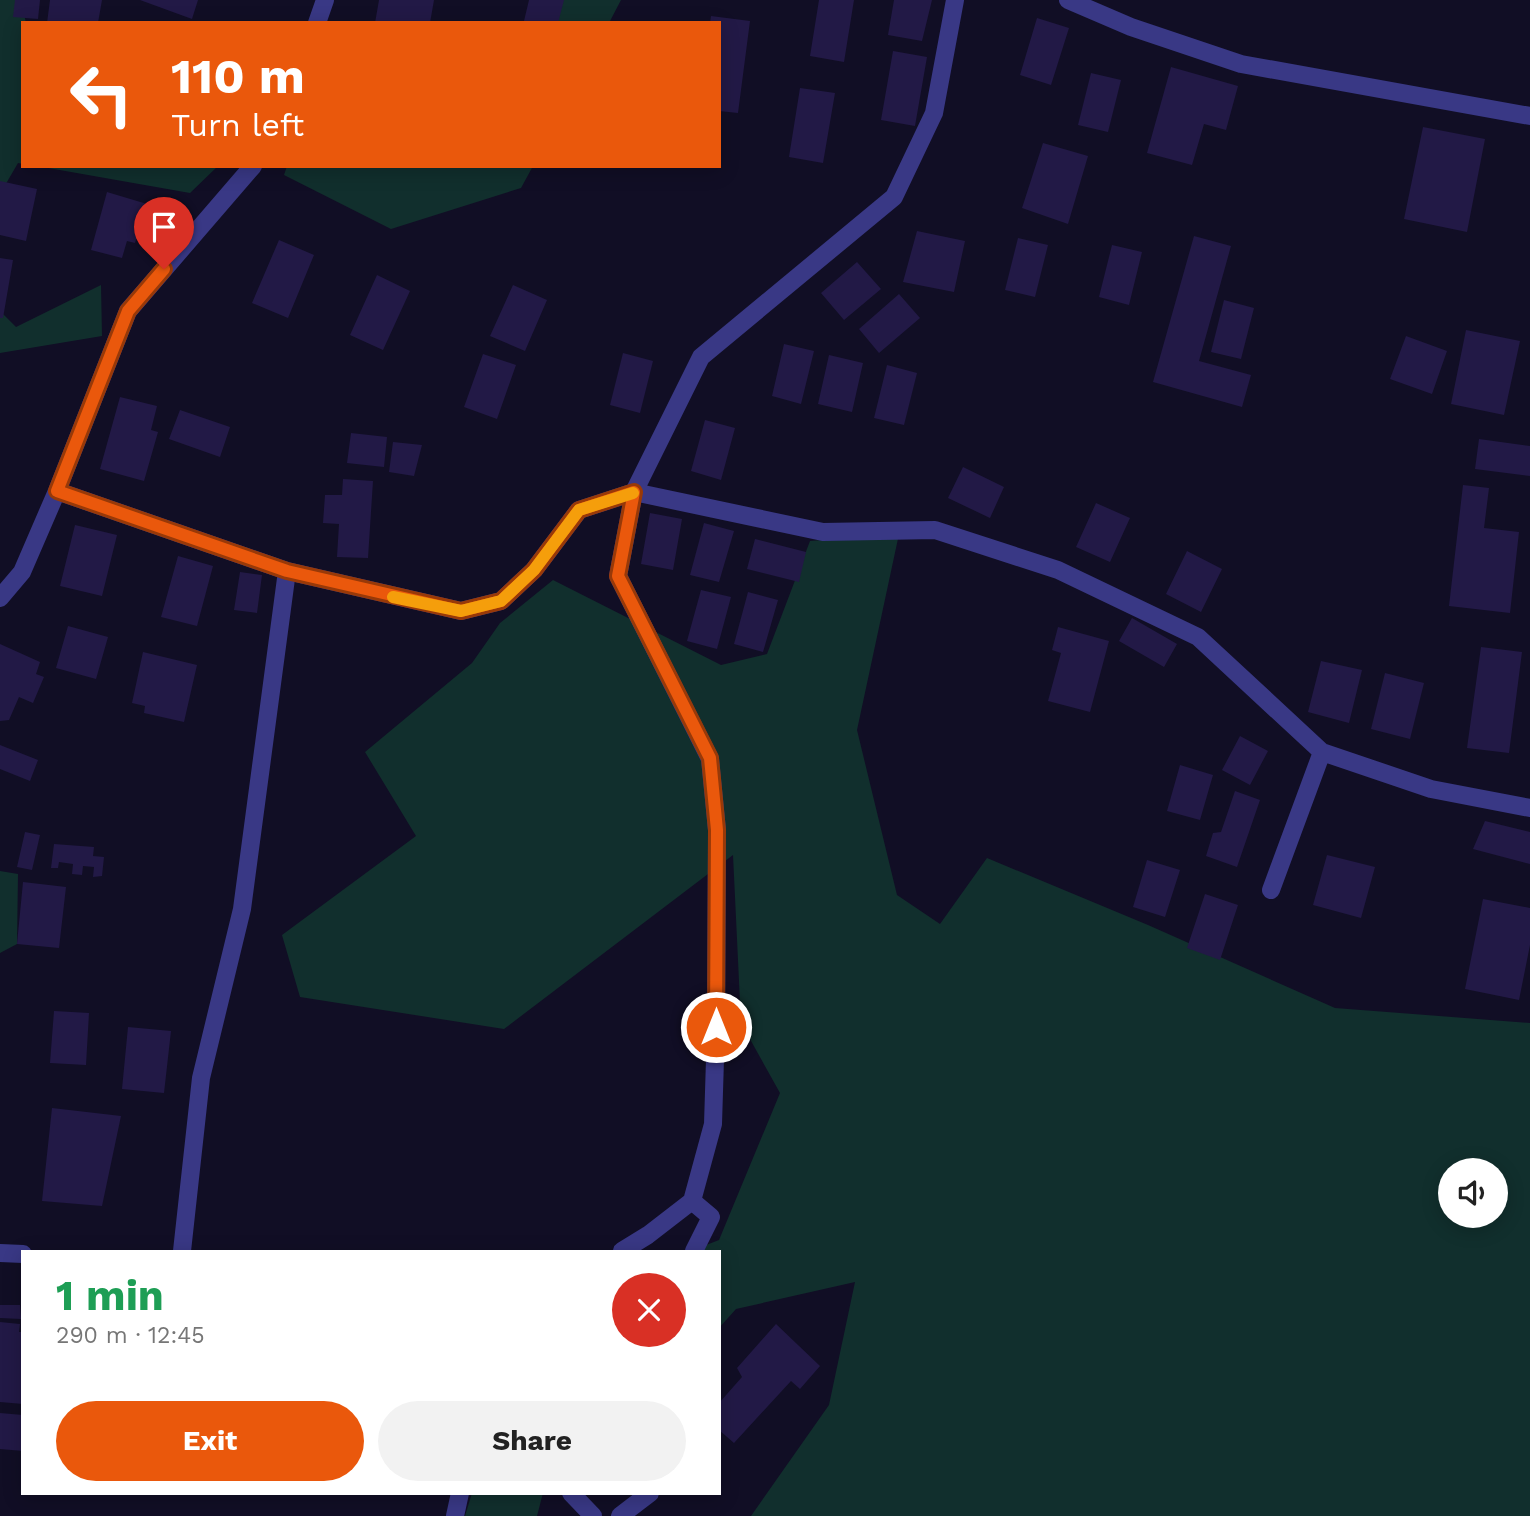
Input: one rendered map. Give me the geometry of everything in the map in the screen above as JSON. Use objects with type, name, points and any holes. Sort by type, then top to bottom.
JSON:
[{"type":"street","points":[[318,21],[325,0]]},
{"type":"street","points":[[624,1250],[692,1201],[713,1124],[716,1027],[717,830],[710,758],[618,576],[634,492],[701,357],[894,197],[934,113],[955,0]]},
{"type":"street","points":[[1068,0],[1131,27],[1241,64],[1530,116]]},
{"type":"street","points":[[0,598],[22,572],[128,311],[251,168]]},
{"type":"street","points":[[57,491],[287,571],[461,611],[501,601],[534,570],[579,510],[634,492],[823,532],[935,530],[1058,570],[1198,637],[1322,752],[1432,789],[1530,808]]},
{"type":"street","points":[[182,1250],[201,1078],[242,909],[287,571]]},
{"type":"street","points":[[1271,890],[1322,752]]},
{"type":"street","points":[[692,1201],[711,1217],[694,1250]]},
{"type":"street","points":[[0,1254],[21,1254]]},
{"type":"street","points":[[455,1516],[460,1495]]},
{"type":"street","points":[[573,1495],[593,1516]]},
{"type":"street","points":[[620,1516],[647,1495]]},
{"type":"green space","points":[[0,0],[21,0],[26,21],[21,21],[21,164],[18,163],[0,194]]},
{"type":"green space","points":[[560,0],[621,0],[610,21],[539,21]]},
{"type":"green space","points":[[48,168],[216,168],[190,193]]},
{"type":"green space","points":[[286,168],[532,168],[521,188],[391,229],[284,175]]},
{"type":"green space","points":[[101,285],[102,336],[0,353],[0,311],[16,327]]},
{"type":"green space","points":[[899,534],[857,730],[897,895],[940,924],[987,858],[1148,925],[1335,1008],[1530,1023],[1530,1516],[751,1516],[829,1405],[855,1282],[736,1309],[721,1326],[721,1250],[696,1250],[719,1240],[780,1093],[741,1023],[733,855],[504,1029],[300,997],[282,935],[416,836],[365,752],[472,663],[500,623],[553,580],[721,665],[767,654],[810,541]]},
{"type":"green space","points":[[0,871],[18,874],[17,944],[0,953]]},
{"type":"green space","points":[[471,1495],[542,1495],[537,1516],[465,1516]]},
{"type":"building","points":[[15,0],[40,0],[38,19],[13,17]]},
{"type":"building","points":[[50,0],[102,0],[98,21],[47,21]]},
{"type":"building","points":[[140,0],[198,0],[192,19]]},
{"type":"building","points":[[379,0],[434,0],[430,21],[375,21]]},
{"type":"building","points":[[529,0],[564,0],[559,21],[524,21]]},
{"type":"building","points":[[819,0],[854,0],[844,62],[810,56]]},
{"type":"building","points":[[894,0],[932,0],[922,41],[888,35]]},
{"type":"building","points":[[711,16],[750,21],[738,113],[721,111],[721,21],[710,21]]},
{"type":"building","points":[[1037,18],[1069,28],[1051,85],[1020,75]]},
{"type":"building","points":[[893,51],[927,57],[915,126],[881,120]]},
{"type":"building","points":[[1171,67],[1238,86],[1226,130],[1204,124],[1192,165],[1147,153]]},
{"type":"building","points":[[1091,73],[1121,80],[1108,132],[1078,125]]},
{"type":"building","points":[[800,88],[835,93],[823,163],[789,157]]},
{"type":"building","points":[[1423,127],[1485,139],[1467,232],[1404,219]]},
{"type":"building","points":[[1043,143],[1088,156],[1068,224],[1022,208]]},
{"type":"building","points":[[0,181],[37,189],[26,241],[0,235]]},
{"type":"building","points":[[107,192],[147,204],[135,243],[127,241],[122,258],[91,250]]},
{"type":"building","points":[[917,231],[965,241],[954,292],[903,282]]},
{"type":"building","points":[[1194,236],[1231,246],[1199,361],[1251,375],[1242,407],[1153,382]]},
{"type":"building","points":[[1018,238],[1048,245],[1035,297],[1005,290]]},
{"type":"building","points":[[279,240],[314,255],[288,318],[252,303]]},
{"type":"building","points":[[1112,245],[1142,252],[1129,305],[1099,297]]},
{"type":"building","points":[[0,258],[13,260],[3,318],[0,318]]},
{"type":"building","points":[[857,262],[881,289],[844,320],[821,293]]},
{"type":"building","points":[[377,275],[410,291],[383,350],[350,335]]},
{"type":"building","points":[[513,285],[547,300],[525,351],[490,336]]},
{"type":"building","points":[[899,294],[920,318],[879,353],[859,329]]},
{"type":"building","points":[[1224,300],[1254,308],[1241,359],[1211,352]]},
{"type":"building","points":[[1466,330],[1520,341],[1504,415],[1451,404]]},
{"type":"building","points":[[1406,336],[1447,351],[1432,394],[1390,379]]},
{"type":"building","points":[[784,344],[814,351],[801,404],[772,396]]},
{"type":"building","points":[[623,353],[653,361],[640,413],[610,405]]},
{"type":"building","points":[[483,354],[516,365],[497,419],[464,407]]},
{"type":"building","points":[[829,355],[863,363],[852,412],[818,404]]},
{"type":"building","points":[[887,365],[917,373],[904,425],[874,418]]},
{"type":"building","points":[[120,397],[157,406],[151,430],[158,432],[144,481],[100,469]]},
{"type":"building","points":[[180,410],[230,427],[220,457],[169,439]]},
{"type":"building","points":[[705,420],[735,428],[721,480],[691,471]]},
{"type":"building","points":[[351,433],[387,437],[384,467],[347,463]]},
{"type":"building","points":[[1479,439],[1530,446],[1530,476],[1475,469]]},
{"type":"building","points":[[393,442],[422,445],[414,476],[389,472]]},
{"type":"building","points":[[963,467],[1004,487],[990,518],[948,498]]},
{"type":"building","points":[[343,479],[373,481],[368,558],[337,557],[339,524],[323,523],[325,495],[342,495]]},
{"type":"building","points":[[1463,485],[1489,488],[1484,528],[1519,532],[1510,613],[1449,606]]},
{"type":"building","points":[[1096,503],[1130,518],[1110,562],[1076,547]]},
{"type":"building","points":[[650,513],[682,519],[673,570],[641,564]]},
{"type":"building","points":[[704,523],[734,531],[719,582],[690,575]]},
{"type":"building","points":[[75,525],[117,535],[102,596],[60,586]]},
{"type":"building","points":[[755,539],[806,552],[799,582],[747,569]]},
{"type":"building","points":[[1187,551],[1222,569],[1201,612],[1166,594]]},
{"type":"building","points":[[178,556],[213,566],[197,626],[161,617]]},
{"type":"building","points":[[240,572],[262,575],[257,613],[234,610]]},
{"type":"building","points":[[701,590],[731,597],[717,649],[687,641]]},
{"type":"building","points":[[748,592],[778,600],[763,652],[734,644]]},
{"type":"building","points":[[1132,618],[1177,644],[1164,667],[1119,641]]},
{"type":"building","points":[[68,626],[108,637],[96,679],[56,668]]},
{"type":"building","points":[[1058,627],[1109,641],[1090,712],[1048,701],[1061,653],[1052,650]]},
{"type":"building","points":[[0,644],[40,662],[36,674],[44,677],[33,703],[19,697],[9,720],[0,721]]},
{"type":"building","points":[[1481,647],[1522,652],[1509,753],[1467,748]]},
{"type":"building","points":[[143,652],[197,665],[184,722],[144,713],[145,706],[132,703]]},
{"type":"building","points":[[1321,661],[1362,670],[1349,723],[1308,712]]},
{"type":"building","points":[[1385,673],[1424,683],[1410,739],[1371,729]]},
{"type":"building","points":[[1240,736],[1268,751],[1250,785],[1222,770]]},
{"type":"building","points":[[0,745],[38,760],[30,781],[0,769]]},
{"type":"building","points":[[1180,765],[1213,775],[1200,820],[1167,811]]},
{"type":"building","points":[[1235,791],[1260,800],[1237,867],[1206,856],[1213,833],[1221,832]]},
{"type":"building","points":[[1485,821],[1530,832],[1530,864],[1473,849]]},
{"type":"building","points":[[25,832],[40,835],[32,870],[17,867]]},
{"type":"building","points":[[54,844],[94,847],[93,856],[104,857],[102,876],[93,877],[94,867],[83,866],[82,875],[72,874],[73,864],[59,862],[58,868],[51,868]]},
{"type":"building","points":[[1327,855],[1375,867],[1361,918],[1313,905]]},
{"type":"building","points":[[1147,860],[1180,870],[1165,917],[1133,907]]},
{"type":"building","points":[[23,882],[66,887],[59,948],[17,944]]},
{"type":"building","points":[[1205,894],[1238,905],[1220,960],[1187,948]]},
{"type":"building","points":[[1483,899],[1530,908],[1530,945],[1519,1000],[1465,989]]},
{"type":"building","points":[[54,1011],[89,1013],[86,1065],[50,1063]]},
{"type":"building","points":[[128,1027],[171,1031],[164,1093],[122,1089]]},
{"type":"building","points":[[52,1108],[121,1116],[102,1206],[42,1201]]},
{"type":"building","points":[[0,1305],[20,1305],[21,1319],[0,1318]]},
{"type":"building","points":[[0,1322],[20,1324],[21,1404],[0,1402]]},
{"type":"building","points":[[776,1324],[820,1366],[800,1389],[791,1381],[734,1443],[721,1432],[721,1401],[742,1377],[737,1368]]},
{"type":"building","points":[[0,1413],[21,1415],[21,1451],[0,1449]]},
{"type":"slow traffic","points":[[393,597],[461,611],[501,601],[534,570],[579,510],[633,493]]},
{"type":"route","points":[[164,269],[128,311],[57,491],[287,571],[461,611],[501,601],[534,570],[579,510],[634,492],[618,576],[710,758],[717,830],[716,1027]]}]
